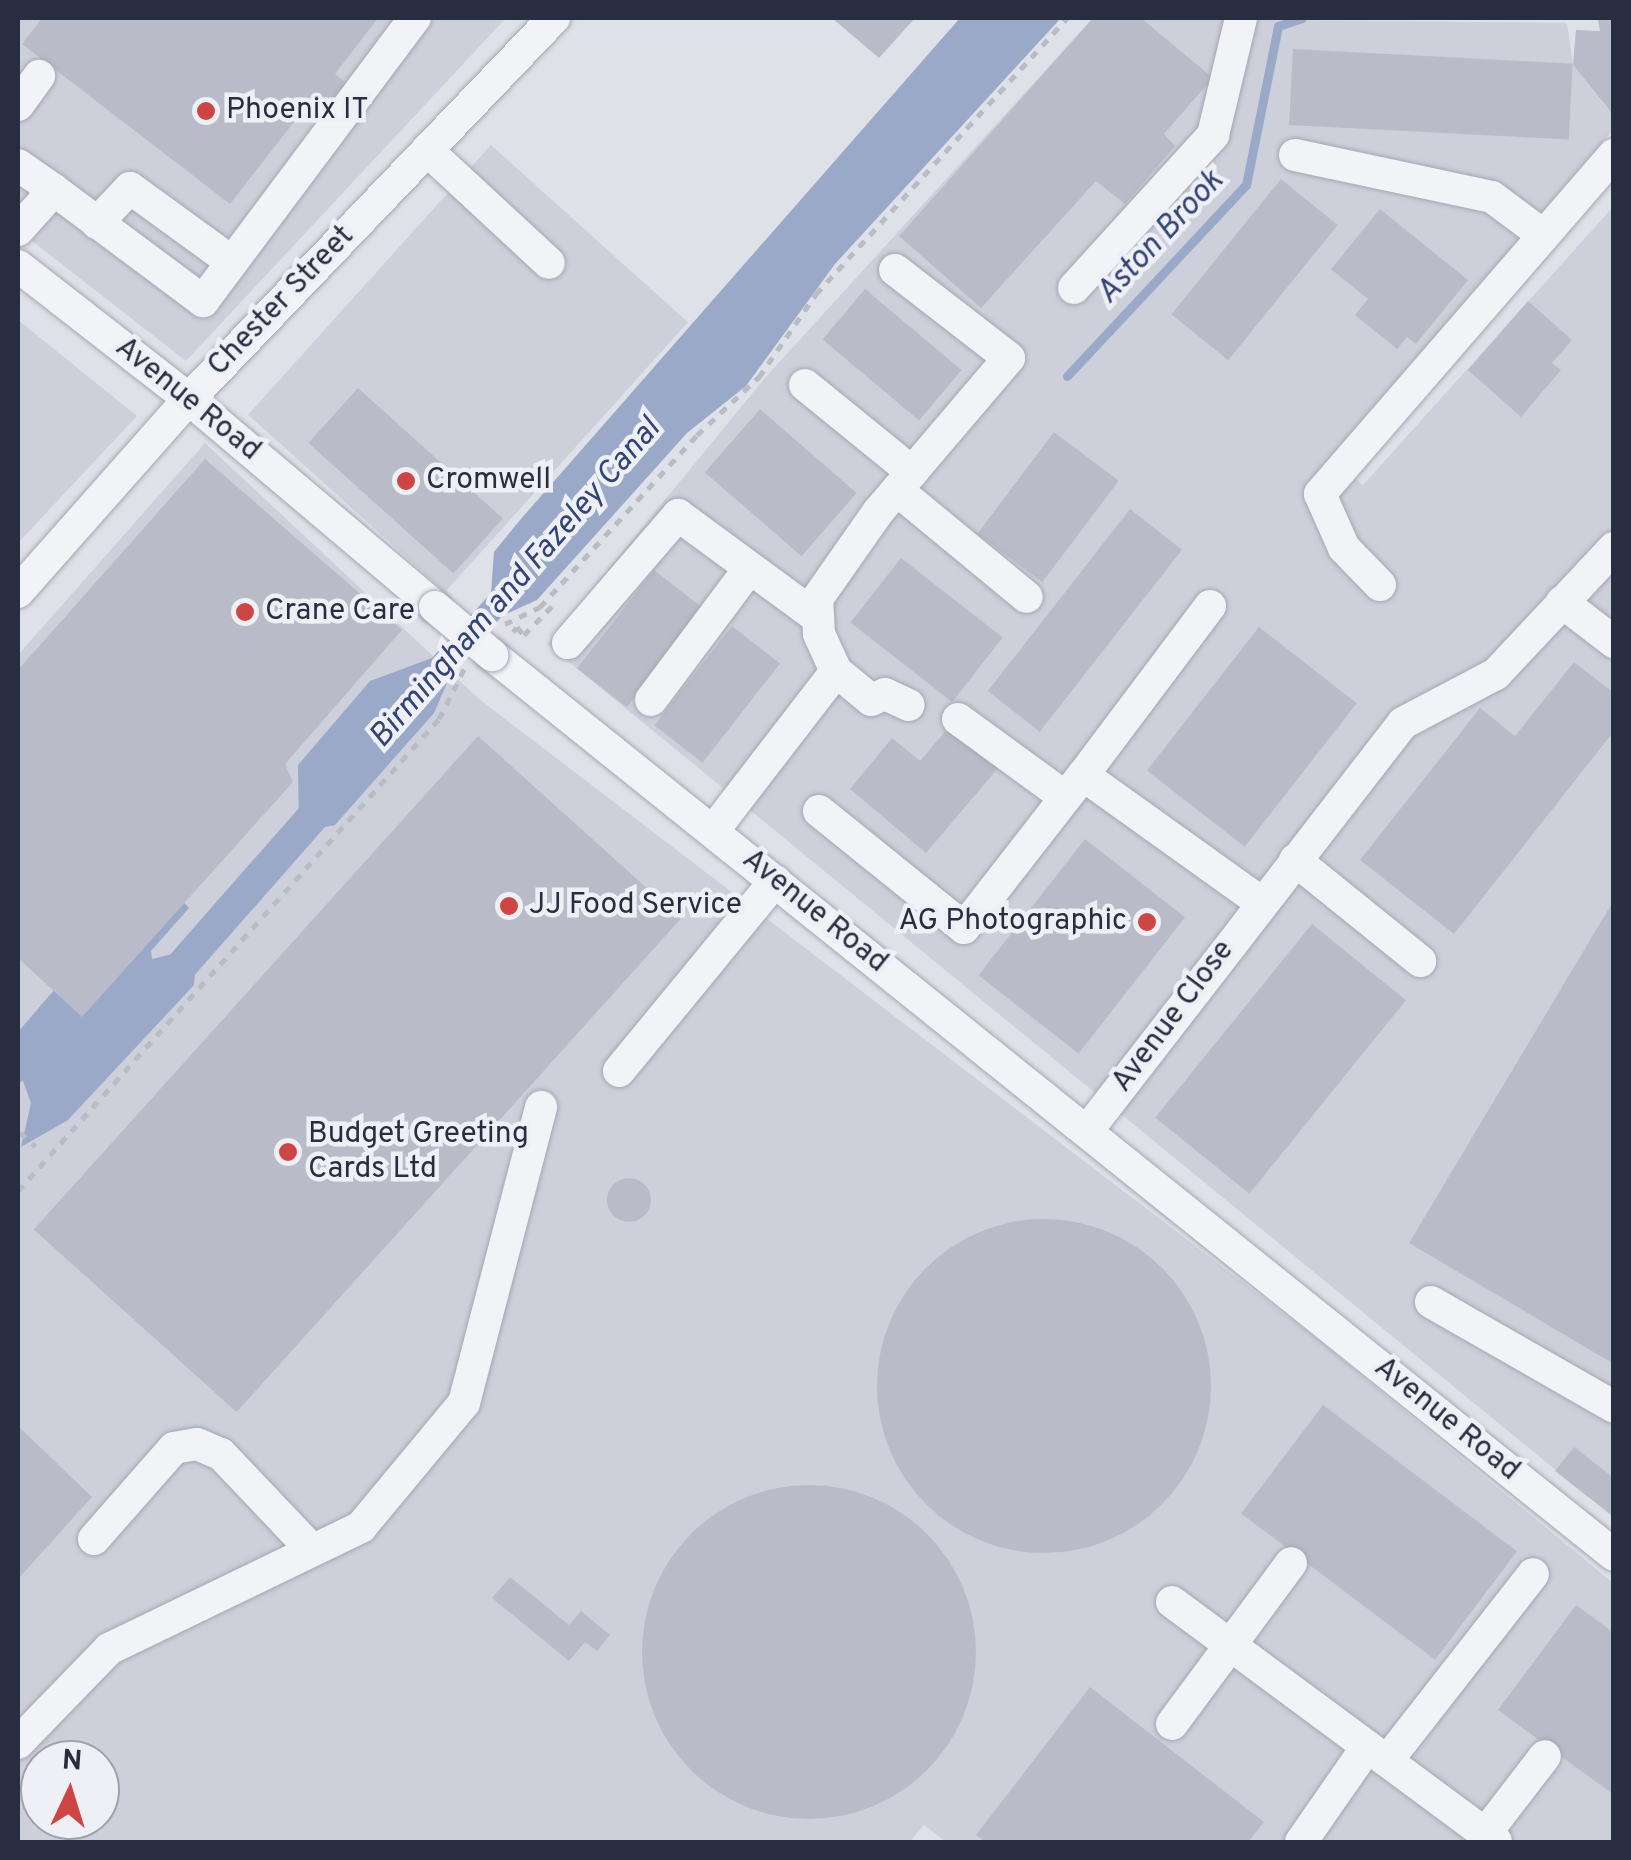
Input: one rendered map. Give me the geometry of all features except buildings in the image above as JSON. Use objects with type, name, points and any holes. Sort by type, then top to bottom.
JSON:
[{"type":"street","points":[[18,165],[203,302],[416,18]]},
{"type":"street","points":[[1074,288],[1212,135],[1240,18]]},
{"type":"street","name":"Chester Street","points":[[18,592],[189,399],[427,150],[542,21]]},
{"type":"street","points":[[18,105],[39,76]]},
{"type":"street","points":[[427,150],[549,264]]},
{"type":"street","points":[[1295,155],[1492,198],[1544,235]]},
{"type":"street","points":[[1380,585],[1344,548],[1320,494],[1394,404],[1614,155]]},
{"type":"street","points":[[98,223],[130,188],[232,262]]},
{"type":"street","points":[[18,230],[54,190]]},
{"type":"street","name":"Avenue Road","points":[[18,266],[189,399],[484,652],[713,831],[1614,1555]]},
{"type":"street","points":[[895,270],[1009,358],[905,481],[817,599],[818,618],[836,671],[871,700],[885,694],[909,706]]},
{"type":"street","points":[[805,385],[1027,597]]},
{"type":"street","points":[[568,643],[678,515],[818,618]]},
{"type":"street","points":[[1614,548],[1562,602],[1614,642]]},
{"type":"street","points":[[651,700],[749,570]]},
{"type":"street","name":"Avenue Close","points":[[1087,1130],[1403,722],[1496,674],[1562,602]]},
{"type":"street","points":[[818,811],[964,928],[1210,606]]},
{"type":"street","points":[[713,831],[836,671]]},
{"type":"street","points":[[958,718],[1262,903]]},
{"type":"street","points":[[1295,860],[1420,961]]},
{"type":"street","points":[[619,1071],[775,881]]},
{"type":"street","points":[[18,1743],[109,1649],[362,1527],[464,1404],[541,1107]]},
{"type":"street","points":[[1430,1302],[1614,1407]]},
{"type":"street","points":[[94,1539],[174,1448],[196,1444],[221,1454],[312,1550]]},
{"type":"street","points":[[1172,1724],[1291,1563]]},
{"type":"street","points":[[1301,1842],[1534,1574]]},
{"type":"street","points":[[1172,1602],[1491,1838],[1544,1756]]},
{"type":"path","points":[[540,607],[697,435],[760,377],[816,294],[1067,18]]},
{"type":"path","points":[[18,1191],[440,719],[453,681],[484,652],[507,622],[540,607],[552,606],[524,635],[515,630]]},
{"type":"path","points":[[20,1132],[36,1146]]},
{"type":"shaded area","points":[[18,18],[506,18],[186,361],[18,230]]},
{"type":"shaded area","points":[[1093,18],[1567,23],[1573,65],[1613,116],[1613,130],[1332,458],[1363,485],[1613,207],[1613,1517],[547,644],[764,379]]},
{"type":"shaded area","points":[[491,145],[688,322],[445,592],[248,415]]},
{"type":"shaded area","points":[[18,320],[137,416],[18,543]]},
{"type":"shaded area","points":[[205,443],[479,699],[1321,1342],[1613,1583],[1613,1842],[946,1842],[924,1825],[910,1842],[18,1842],[18,655]]},
{"type":"water","points":[[960,18],[1061,18],[835,264],[746,386],[687,433],[537,600],[502,616],[451,674],[434,713],[335,825],[299,832],[298,765],[370,681],[432,658],[491,593],[494,552],[520,520]]},
{"type":"water","points":[[182,900],[189,908],[151,951],[152,959],[197,948],[194,985],[68,1120],[21,1147],[31,1103],[23,1081],[18,1083],[18,1032],[55,989]]},
{"type":"waterway","name":"Aston Brook","points":[[1067,376],[1246,185],[1278,26],[1302,18]]},
{"type":"waterway","name":"Birmingham and Fazeley Canal","points":[[170,979],[329,798]]},
{"type":"place","name":"Phoenix IT","points":[[206,111]]},
{"type":"place","name":"Cromwell","points":[[406,481]]},
{"type":"place","name":"Crane Care","points":[[245,612]]},
{"type":"place","name":"JJ Food Service","points":[[509,906]]},
{"type":"place","name":"AG Photographic","points":[[1147,922]]},
{"type":"place","name":"Budget Greeting Cards Ltd","points":[[288,1152]]}]
